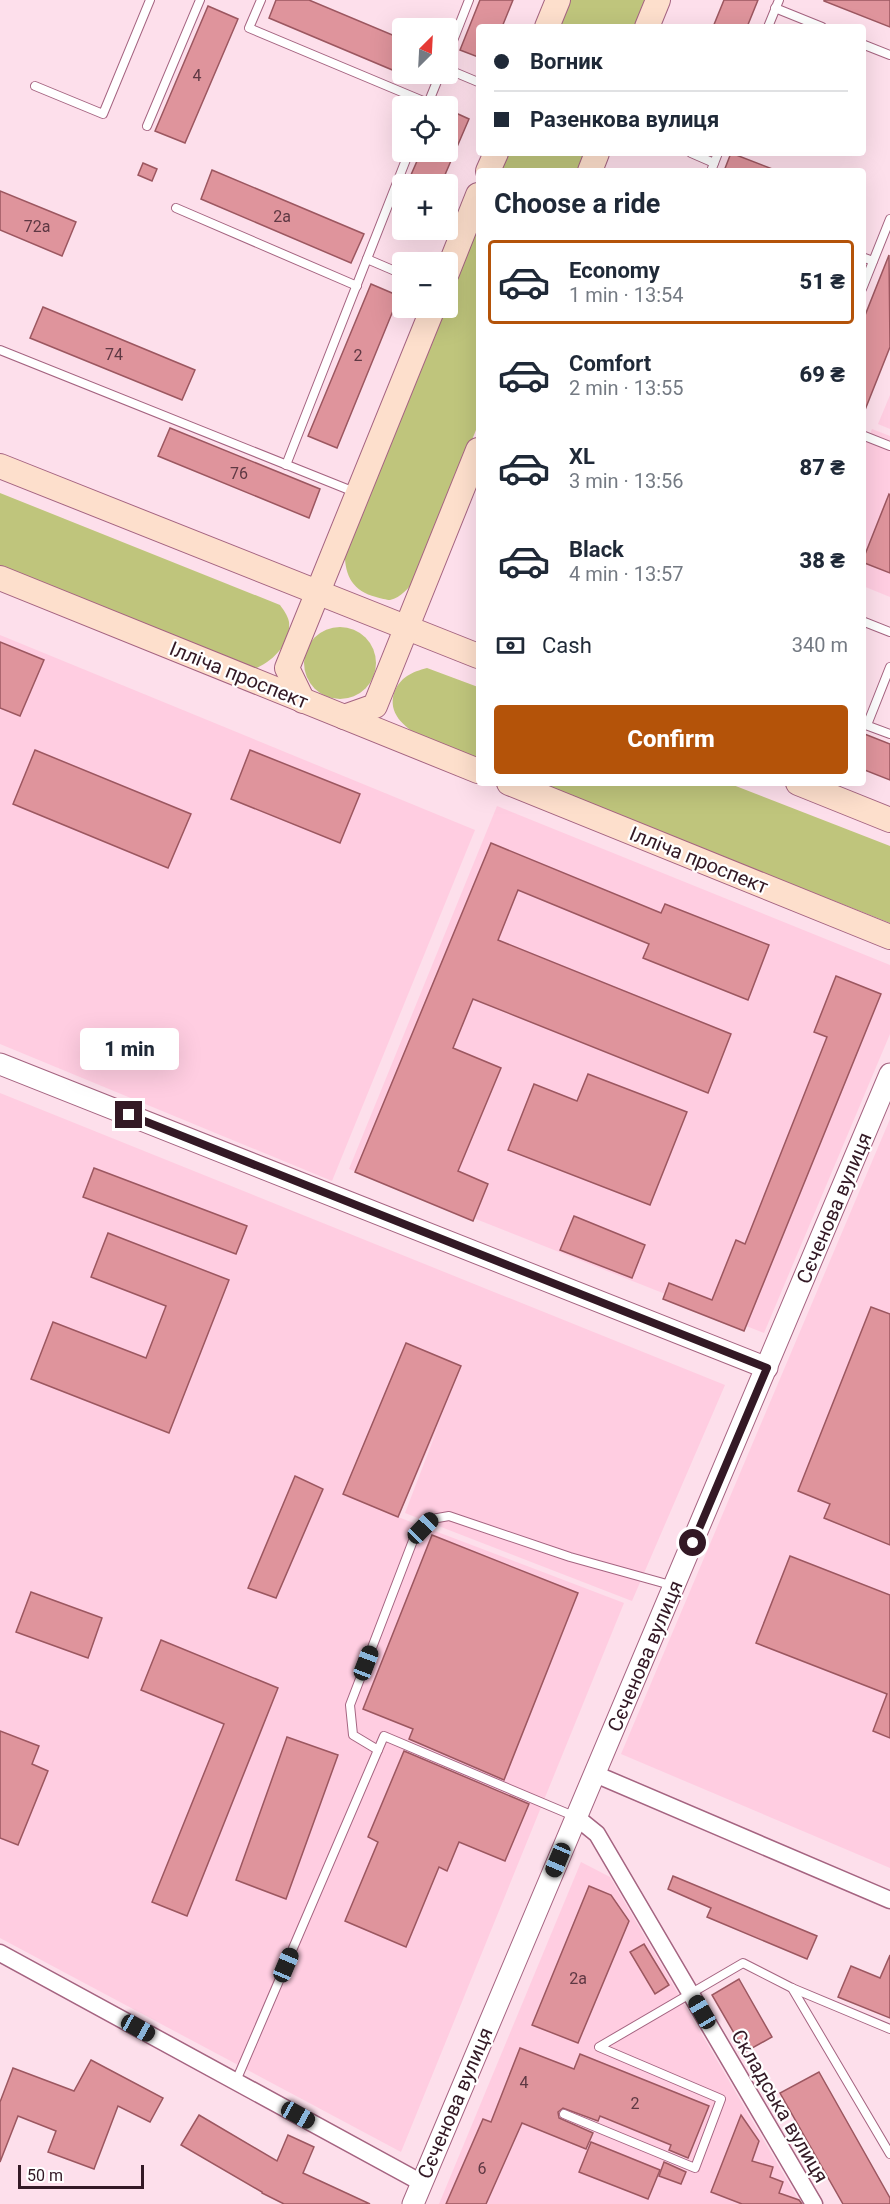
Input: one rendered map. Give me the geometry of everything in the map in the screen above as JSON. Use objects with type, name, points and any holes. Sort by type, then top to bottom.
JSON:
[{"type":"main road","points":[[548,24],[558,0]]},
{"type":"main road","points":[[648,24],[658,0]]},
{"type":"main road","points":[[455,252],[476,200]]},
{"type":"main road","points":[[303,701],[287,668],[429,318]]},
{"type":"main road","points":[[344,717],[375,706],[476,455]]},
{"type":"main road","points":[[0,466],[476,655]]},
{"type":"main road","name":"Ілліча проспект","points":[[0,578],[476,770]]},
{"type":"main road","name":"Ілліча проспект","points":[[516,786],[890,937]]},
{"type":"main road","points":[[805,786],[890,820]]},
{"type":"street","points":[[0,1064],[767,1368]]},
{"type":"street","name":"Сєченова вулиця","points":[[413,2204],[890,1074]]},
{"type":"street","points":[[595,1774],[890,1900]]},
{"type":"street","name":"Складська вулиця","points":[[576,1817],[597,1834],[814,2204]]},
{"type":"street","points":[[0,1953],[422,2183]]},
{"type":"lane","points":[[35,86],[103,114],[150,0]]},
{"type":"lane","points":[[147,126],[200,0]]},
{"type":"lane","points":[[261,0],[249,28],[407,96]]},
{"type":"lane","points":[[458,28],[469,0]]},
{"type":"lane","points":[[769,24],[777,4],[816,24]]},
{"type":"lane","points":[[866,46],[890,55]]},
{"type":"lane","points":[[458,74],[476,81]]},
{"type":"lane","points":[[696,156],[713,167]]},
{"type":"lane","points":[[286,465],[406,162]]},
{"type":"lane","points":[[176,208],[357,286]]},
{"type":"lane","points":[[866,279],[890,219]]},
{"type":"lane","points":[[866,258],[873,261]]},
{"type":"lane","points":[[367,259],[392,270]]},
{"type":"lane","points":[[0,350],[358,494]]},
{"type":"lane","points":[[866,437],[890,446]]},
{"type":"lane","points":[[866,623],[890,633]]},
{"type":"lane","points":[[866,722],[890,667]]},
{"type":"lane","points":[[866,724],[890,734]]},
{"type":"lane","points":[[378,1750],[353,1735],[350,1705],[414,1538],[432,1519],[449,1516],[570,1557],[674,1586]]},
{"type":"lane","points":[[236,2081],[384,1736],[576,1817]]},
{"type":"lane","points":[[564,2114],[695,2168],[721,2099],[599,2047],[743,1963],[792,1988],[890,2029]]},
{"type":"lane","points":[[792,1988],[890,2154]]},
{"type":"shaded area","points":[[890,395],[890,429],[878,424]]},
{"type":"shaded area","points":[[872,429],[890,436],[890,597],[866,587],[866,444]]},
{"type":"shaded area","points":[[0,635],[475,830],[332,1181],[0,1044]]},
{"type":"shaded area","points":[[497,806],[890,965],[890,1034],[764,1333],[349,1169]]},
{"type":"shaded area","points":[[0,1093],[725,1385],[632,1601],[405,1513],[438,1427],[398,1517],[624,1603],[401,2152],[0,1938]]},
{"type":"shaded area","points":[[890,1119],[890,1868],[621,1754]]},
{"type":"shaded area","points":[[581,1862],[610,1877],[801,2204],[439,2204]]},
{"type":"green space","points":[[569,0],[651,0],[641,24],[560,24]]},
{"type":"green space","points":[[506,156],[588,156],[583,168],[501,168]]},
{"type":"green space","points":[[476,228],[476,430],[416,579],[394,599],[389,600],[368,594],[361,591],[351,580],[346,567],[345,551],[440,318],[458,318],[458,273]]},
{"type":"green space","points":[[0,493],[280,605],[289,622],[284,645],[274,657],[254,669],[0,567]]},
{"type":"green space","points":[[340,627],[360,633],[370,643],[376,663],[370,683],[360,693],[340,699],[320,693],[310,683],[304,663],[310,643],[320,633]]},
{"type":"green space","points":[[427,668],[476,686],[476,759],[422,737],[398,718],[393,707],[394,693],[407,676]]},
{"type":"green space","points":[[545,786],[736,786],[890,846],[890,923]]},
{"type":"building","points":[[276,0],[309,0],[392,35],[392,70],[269,18]]},
{"type":"building","points":[[480,0],[513,0],[503,24],[476,24],[476,56],[460,50]]},
{"type":"building","points":[[724,0],[758,0],[748,24],[714,24]]},
{"type":"building","points":[[890,0],[890,27],[824,1]]},
{"type":"building","points":[[208,6],[238,19],[185,143],[155,131]]},
{"type":"building","points":[[458,114],[469,119],[458,145]]},
{"type":"building","points":[[730,156],[739,156],[770,168],[725,168]]},
{"type":"building","points":[[417,162],[450,162],[445,174],[411,174]]},
{"type":"building","points":[[143,163],[157,169],[152,181],[138,175]]},
{"type":"building","points":[[212,170],[364,234],[351,263],[201,199]]},
{"type":"building","points":[[0,191],[76,222],[62,256],[0,230]]},
{"type":"building","points":[[889,255],[890,347],[866,407],[866,313]]},
{"type":"building","points":[[371,284],[392,293],[392,313],[337,448],[308,436]]},
{"type":"building","points":[[43,307],[195,370],[182,400],[30,338]]},
{"type":"building","points":[[170,428],[320,489],[309,518],[158,456]]},
{"type":"building","points":[[889,494],[890,573],[866,564],[866,552]]},
{"type":"building","points":[[0,642],[44,660],[20,716],[0,708]]},
{"type":"building","points":[[866,735],[890,744],[890,780],[866,771]]},
{"type":"building","points":[[35,750],[191,814],[168,868],[13,804]]},
{"type":"building","points":[[250,750],[360,794],[340,843],[231,799]]},
{"type":"building","points":[[491,843],[661,913],[665,904],[769,945],[748,1000],[643,958],[649,944],[518,890],[498,940],[731,1034],[708,1093],[473,999],[453,1048],[501,1068],[458,1171],[488,1184],[473,1221],[355,1172]]},
{"type":"building","points":[[836,976],[881,994],[744,1331],[663,1299],[669,1283],[712,1300],[736,1240],[745,1244],[827,1037],[814,1032]]},
{"type":"building","points":[[588,1074],[687,1112],[650,1205],[508,1150],[534,1084],[577,1101]]},
{"type":"building","points":[[94,1168],[247,1226],[236,1254],[83,1197]]},
{"type":"building","points":[[574,1216],[645,1245],[632,1278],[560,1250]]},
{"type":"building","points":[[108,1233],[229,1280],[169,1433],[31,1379],[53,1322],[146,1358],[166,1306],[91,1277]]},
{"type":"building","points":[[871,1307],[890,1314],[890,1545],[824,1518],[830,1504],[798,1491]]},
{"type":"building","points":[[406,1343],[461,1366],[398,1517],[343,1494]]},
{"type":"building","points":[[295,1476],[323,1489],[276,1598],[248,1588]]},
{"type":"building","points":[[432,1535],[578,1593],[504,1780],[409,1739],[413,1729],[363,1709]]},
{"type":"building","points":[[790,1556],[890,1595],[890,1738],[873,1731],[887,1694],[756,1643]]},
{"type":"building","points":[[31,1592],[102,1618],[88,1658],[16,1632]]},
{"type":"building","points":[[161,1640],[278,1688],[187,1916],[152,1902],[224,1724],[141,1690]]},
{"type":"building","points":[[0,1731],[39,1746],[32,1764],[48,1771],[18,1845],[0,1838]]},
{"type":"building","points":[[287,1737],[338,1755],[286,1899],[236,1880]]},
{"type":"building","points":[[404,1751],[529,1804],[505,1861],[459,1842],[447,1871],[439,1867],[406,1947],[345,1921],[378,1842],[368,1837]]},
{"type":"building","points":[[673,1876],[817,1936],[807,1959],[707,1917],[711,1908],[668,1889]]},
{"type":"building","points":[[589,1886],[611,1895],[629,1921],[578,2043],[532,2025]]},
{"type":"building","points":[[644,1944],[669,1985],[655,1994],[630,1952]]},
{"type":"building","points":[[890,1955],[890,2018],[838,1997],[851,1966],[880,1978]]},
{"type":"building","points":[[739,1979],[772,2037],[745,2052],[712,1995]]},
{"type":"building","points":[[520,2048],[574,2069],[580,2054],[709,2106],[688,2158],[669,2150],[671,2145],[600,2116],[598,2121],[563,2108],[558,2112],[559,2118],[593,2133],[586,2149],[522,2123],[486,2204],[446,2204],[483,2119],[491,2122]]},
{"type":"building","points":[[91,2060],[163,2098],[150,2122],[118,2106],[94,2169],[48,2152],[56,2131],[18,2116],[0,2162],[0,2102],[13,2068],[74,2091]]},
{"type":"building","points":[[819,2072],[890,2198],[890,2204],[843,2204],[780,2093]]},
{"type":"building","points":[[199,2115],[277,2161],[288,2135],[314,2147],[303,2173],[370,2204],[284,2204],[262,2193],[181,2145]]},
{"type":"building","points":[[741,2115],[759,2141],[752,2161],[773,2167],[770,2177],[783,2182],[779,2193],[799,2200],[802,2204],[742,2204],[711,2192]]},
{"type":"building","points":[[591,2142],[660,2170],[648,2199],[579,2172]]},
{"type":"building","points":[[664,2162],[686,2172],[681,2184],[659,2176]]},
{"type":"route","points":[[129,1115],[767,1368],[693,1543]]}]
